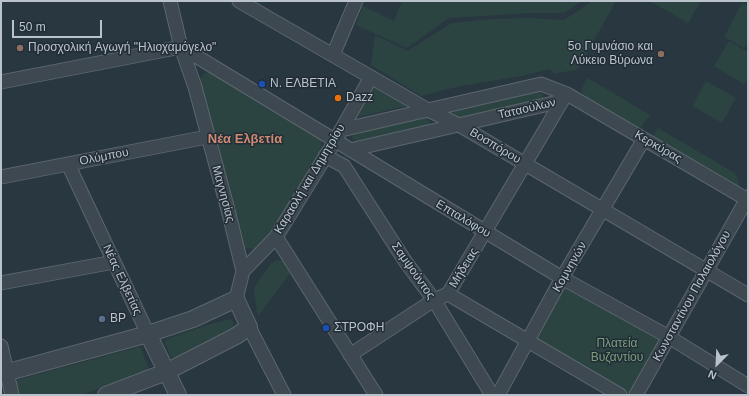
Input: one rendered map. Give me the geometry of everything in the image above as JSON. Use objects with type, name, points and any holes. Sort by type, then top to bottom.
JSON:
[{"type":"street","name":"Μαγνησίας","points":[[170,1],[181,47],[195,88],[228,210],[243,271]]},
{"type":"street","points":[[333,55],[356,1]]},
{"type":"street","name":"Βοσπόρου","points":[[245,3],[428,110],[459,125],[526,164],[748,296]]},
{"type":"street","points":[[1,82],[181,47]]},
{"type":"street","name":"Επταλόφου","points":[[181,47],[338,135],[350,150],[562,278],[669,337],[748,386]]},
{"type":"street","name":"Καραολή και Δημητρίου","points":[[243,271],[276,237],[338,135],[371,77]]},
{"type":"street","name":"Ταταούλων","points":[[338,135],[428,110],[541,84],[565,97]]},
{"type":"street","name":"Ταταούλων","points":[[350,150],[459,125],[565,97]]},
{"type":"street","name":"Κερκύρας","points":[[565,97],[644,139],[748,199]]},
{"type":"street","name":"Μήδειας","points":[[350,355],[434,300],[448,294],[565,97]]},
{"type":"street","name":"Ολύμπου","points":[[1,177],[208,137]]},
{"type":"street","name":"Κομνηνών","points":[[498,395],[562,278],[644,139]]},
{"type":"street","name":"Σαμψούντος","points":[[325,156],[344,166],[405,261],[434,300],[492,395]]},
{"type":"street","name":"Νέας Ελβετίας","points":[[68,164],[178,395]]},
{"type":"street","name":"Κωνσταντίνου Παλαιολόγου","points":[[636,395],[748,199]]},
{"type":"street","points":[[276,237],[376,395]]},
{"type":"street","points":[[1,283],[114,262]]},
{"type":"street","points":[[243,271],[236,299],[284,395]]},
{"type":"street","points":[[448,294],[620,395]]},
{"type":"street","points":[[4,373],[148,334],[193,319],[236,299]]},
{"type":"street","points":[[106,395],[166,372],[236,336],[249,327]]},
{"type":"street","points":[[1,346],[4,373],[12,395]]},
{"type":"green space","points":[[402,1],[582,1],[564,13],[531,13],[449,18],[407,48],[356,25],[363,6],[394,21]]},
{"type":"green space","points":[[593,1],[616,1],[578,69],[554,74],[550,69],[522,76],[461,86],[421,96],[371,65],[375,35],[407,51],[452,23],[492,19],[531,18],[564,20]]},
{"type":"green space","points":[[650,1],[701,1],[688,23]]},
{"type":"green space","points":[[742,3],[748,6],[748,42],[744,48],[724,37]]},
{"type":"green space","points":[[729,41],[748,52],[748,77],[744,84],[714,66]]},
{"type":"green space","points":[[212,71],[321,138],[322,149],[277,226],[258,249],[243,248],[198,81],[205,73]]},
{"type":"green space","points":[[588,78],[650,115],[639,130],[582,94],[582,88]]},
{"type":"green space","points":[[706,81],[736,98],[722,123],[692,106]]},
{"type":"green space","points":[[369,84],[406,106],[349,119]]},
{"type":"green space","points":[[535,90],[543,94],[543,101],[461,120],[444,111]]},
{"type":"green space","points":[[426,117],[429,119],[429,124],[425,127],[364,142],[353,140],[352,136],[361,131]]},
{"type":"green space","points":[[658,128],[735,173],[742,191],[652,138]]},
{"type":"green space","points":[[276,260],[283,261],[290,273],[259,315],[257,313],[254,290],[255,286],[271,264]]},
{"type":"green space","name":"Πλατεία Βυζαντίου","points":[[562,278],[669,337],[636,395],[620,395],[528,342]]},
{"type":"green space","points":[[231,319],[233,326],[231,331],[174,358],[171,357],[165,343],[167,339],[207,325]]},
{"type":"green space","points":[[138,347],[141,348],[148,367],[147,370],[81,395],[19,395],[15,384],[17,380]]},
{"type":"place","name":"Προσχολική Αγωγή \"Ηλιοχαμόγελο\"","points":[[20,48]]},
{"type":"place","name":"5ο Γυμνάσιο και Λύκειο Βύρωνα","points":[[661,54]]},
{"type":"place","name":"Ν. ΕΛΒΕΤΙΑ","points":[[262,84]]},
{"type":"place","name":"Dazz","points":[[338,98]]},
{"type":"place","name":"BP","points":[[102,319]]},
{"type":"place","name":"ΣΤΡΟΦΗ","points":[[326,328]]},
{"type":"district","name":"Νέα Ελβετία","points":[[245,139]]}]
